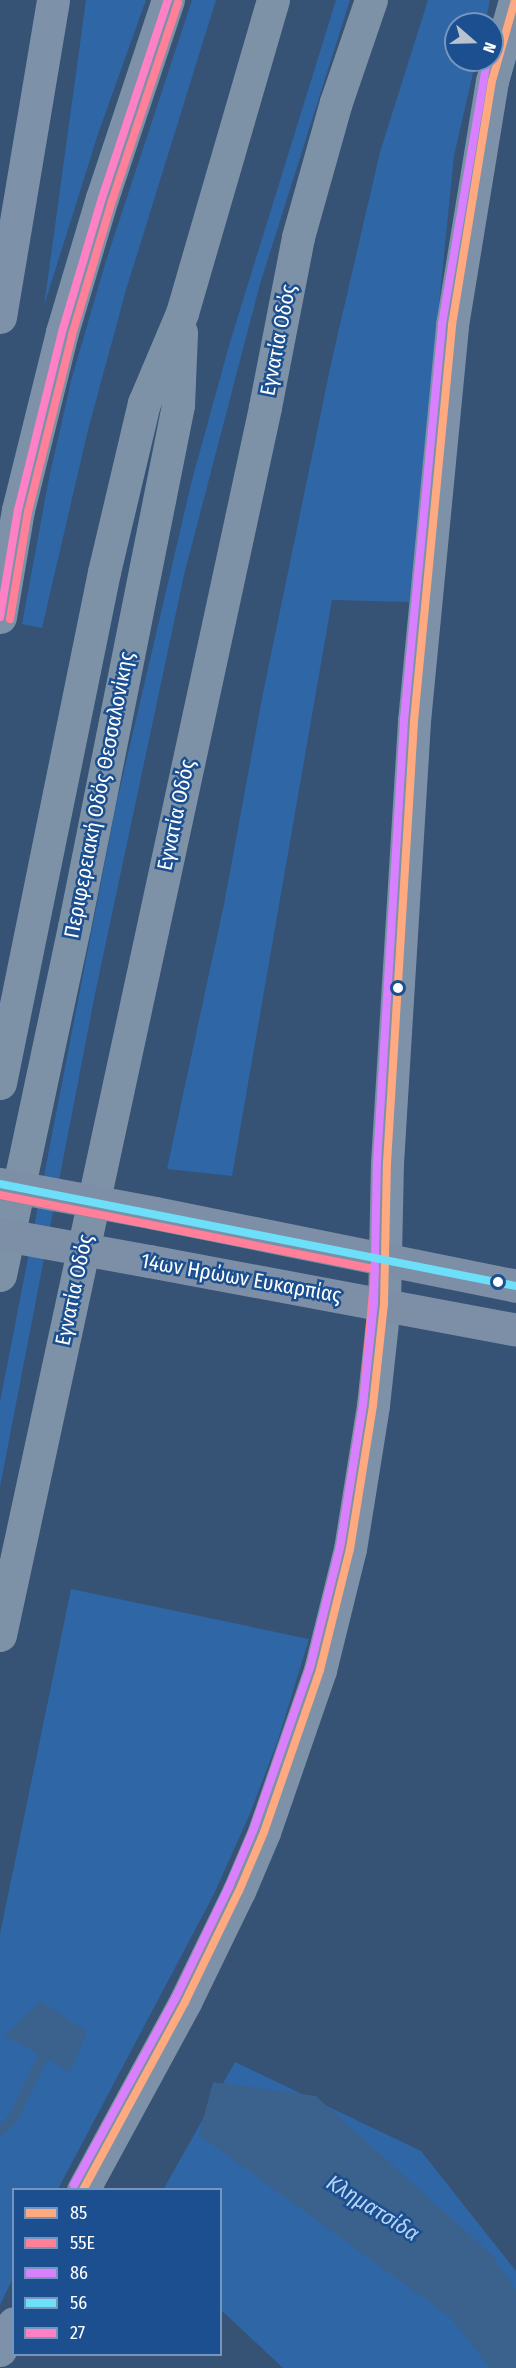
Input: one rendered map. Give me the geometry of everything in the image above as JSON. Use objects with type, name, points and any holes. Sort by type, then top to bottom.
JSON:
[{"type":"highway","points":[[0,1083],[112,538],[144,403],[182,313],[273,0]]},
{"type":"highway","name":"Εγνατία Οδός","points":[[0,1635],[265,407],[298,237],[336,102],[371,0]]},
{"type":"highway","name":"Περιφερειακή Οδός Θεσσαλονίκης","points":[[0,1275],[74,927],[178,405],[182,313]]},
{"type":"main road","name":"14ων Ηρώων Ευκαρπίας","points":[[0,1184],[516,1286]]},
{"type":"main road","name":"14ων Ηρώων Ευκαρπίας","points":[[0,1234],[516,1330]]},
{"type":"street","points":[[0,317],[53,0]]},
{"type":"street","points":[[0,617],[18,510],[62,332],[102,198],[168,0]]},
{"type":"street","points":[[84,2188],[212,1949],[256,1852],[320,1670],[350,1549],[374,1405],[384,1304],[387,1163],[414,721],[451,336],[492,81],[515,0]]},
{"type":"street","points":[[0,2350],[12,2327]]},
{"type":"shaded area","points":[[86,0],[146,0],[98,134],[44,306]]},
{"type":"shaded area","points":[[192,0],[216,0],[126,290],[88,430],[42,628],[22,624],[49,478],[71,381],[105,264]]},
{"type":"shaded area","points":[[336,0],[350,0],[260,284],[184,575],[95,994],[0,1487],[0,1402],[116,805],[192,480],[230,342]]},
{"type":"shaded area","points":[[428,0],[490,0],[488,12],[444,12],[444,72],[473,72],[454,156],[409,602],[332,600],[232,1176],[167,1169],[224,904],[263,693],[332,359],[380,152]]},
{"type":"shaded area","points":[[71,1589],[309,1639],[277,1743],[249,1816],[213,1896],[59,2188],[12,2188],[12,2280],[0,2305],[0,1934]]},
{"type":"shaded area","points":[[235,2062],[421,2151],[516,2271],[516,2368],[283,2368],[222,2311],[222,2188],[164,2188]]},
{"type":"water","points":[[41,2001],[87,2032],[70,2072],[4,2035]]},
{"type":"water","name":"Κληματσίδα","points":[[213,2082],[316,2096],[492,2255],[516,2290],[516,2368],[490,2368],[450,2317],[199,2135]]},
{"type":"waterway","points":[[0,2131],[13,2119],[48,2046]]},
{"type":"transit line","name":"27","points":[[0,617],[18,510],[62,332],[102,198],[168,0]]},
{"type":"transit line","name":"85","points":[[84,2188],[185,2002],[239,1891],[264,1832],[320,1670],[350,1549],[373,1405],[384,1304],[387,1163],[414,721],[452,325],[492,81],[515,0]]},
{"type":"transit line","name":"55Ε","points":[[10,619],[28,512],[72,335],[112,201],[178,3]]},
{"type":"transit line","name":"86","points":[[74,2185],[176,1997],[229,1887],[254,1828],[310,1667],[340,1547],[363,1404],[374,1303],[377,1162],[404,720],[442,324],[485,72]]},
{"type":"transit line","name":"56","points":[[0,1184],[516,1286]]},
{"type":"transit line","name":"55Ε","points":[[0,1195],[375,1269],[363,1404],[340,1547],[310,1667],[254,1828],[229,1887],[176,1997],[74,2185]]}]
